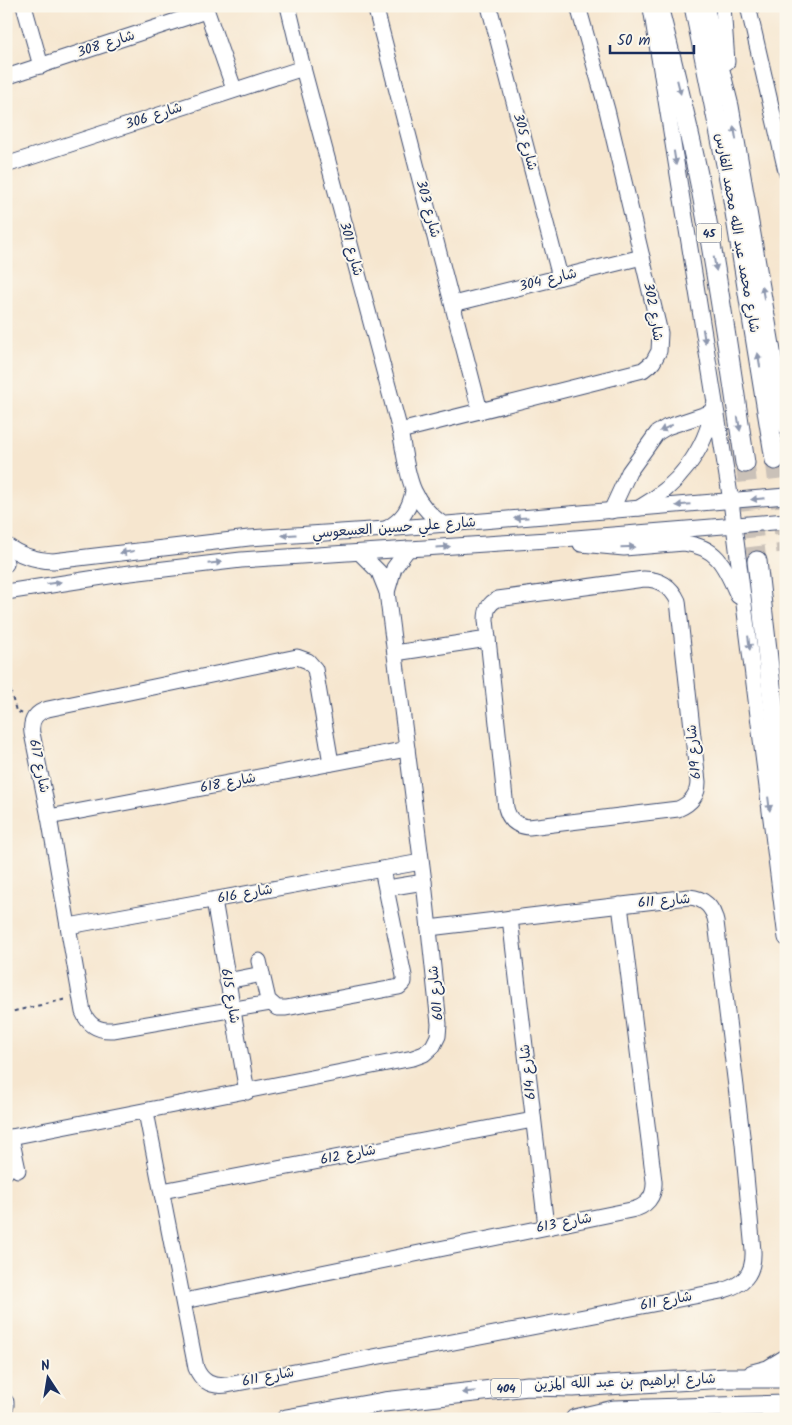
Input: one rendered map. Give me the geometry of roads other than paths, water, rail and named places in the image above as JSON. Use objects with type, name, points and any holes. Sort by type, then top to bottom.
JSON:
[{"type":"main road","name":"شارع محمد عبد الله محمد الفارس","points":[[658,6],[686,118],[700,184],[715,265],[745,462]]},
{"type":"main road","name":"شارع محمد عبد الله محمد الفارس","points":[[694,6],[733,204],[775,460]]},
{"type":"main road","points":[[778,378],[786,400]]},
{"type":"main road","points":[[758,561],[786,818]]},
{"type":"main road","points":[[727,1378],[741,1377],[768,1370],[786,1359]]},
{"type":"main road","name":"شارع ابراهيم بن عبد الله المزين","points":[[286,1419],[384,1402],[528,1386],[573,1387],[727,1378],[786,1378]]},
{"type":"main road","points":[[574,1419],[614,1410],[786,1404]]},
{"type":"street","points":[[24,6],[41,66]]},
{"type":"street","name":"شارع 301","points":[[288,6],[302,68],[400,431],[413,491],[429,513],[443,524]]},
{"type":"street","name":"شارع 303","points":[[375,6],[480,411]]},
{"type":"street","name":"شارع 305","points":[[489,6],[560,277]]},
{"type":"street","name":"شارع 302","points":[[400,431],[637,372],[653,362],[659,352],[661,339],[642,257],[607,110],[578,6]]},
{"type":"street","points":[[650,6],[713,405],[731,501],[786,938]]},
{"type":"street","points":[[706,6],[731,106],[786,427]]},
{"type":"street","points":[[723,6],[731,106]]},
{"type":"street","points":[[748,6],[786,170]]},
{"type":"street","points":[[205,8],[234,89]]},
{"type":"street","name":"شارع 308","points":[[6,77],[205,8]]},
{"type":"street","name":"شارع 306","points":[[6,165],[302,68]]},
{"type":"street","name":"شارع 304","points":[[453,304],[642,257]]},
{"type":"street","points":[[637,509],[661,494],[681,474],[697,452],[713,405]]},
{"type":"street","points":[[611,511],[629,472],[657,433],[713,405]]},
{"type":"street","points":[[386,529],[402,518],[411,501],[413,491]]},
{"type":"street","name":"شارع علي حسين العسعوسي","points":[[6,545],[25,556],[52,561],[248,538],[386,529],[786,496]]},
{"type":"street","name":"شارع علي حسين العسعوسي","points":[[6,592],[55,583],[211,563],[563,540],[786,521]]},
{"type":"street","points":[[563,540],[609,548],[684,543],[702,547],[723,564],[744,609]]},
{"type":"street","name":"شارع 601","points":[[387,592],[394,568],[408,549]]},
{"type":"street","name":"شارع 601","points":[[8,1138],[414,1058],[429,1050],[436,1041],[439,1024],[424,882],[387,592],[379,572],[360,553]]},
{"type":"street","name":"شارع 619","points":[[644,579],[656,580],[667,585],[676,595],[680,607],[698,782],[698,790],[695,796],[690,802],[678,809],[529,827],[513,822],[506,808],[488,640],[486,613],[492,602],[498,599],[644,579]]},
{"type":"street","points":[[395,654],[488,640]]},
{"type":"street","name":"شارع 617","points":[[331,762],[315,669],[308,661],[297,657],[48,708],[38,713],[32,723],[32,733],[69,926],[80,996],[86,1019],[91,1025],[105,1031],[270,1003],[277,1008],[286,1008],[396,988],[402,985],[404,976],[387,888]]},
{"type":"street","name":"شارع 618","points":[[49,817],[407,749]]},
{"type":"street","name":"شارع 616","points":[[69,926],[421,862]]},
{"type":"street","points":[[382,869],[387,888],[424,882]]},
{"type":"street","name":"شارع 611","points":[[146,1112],[198,1373],[207,1382],[222,1386],[721,1290],[736,1286],[743,1281],[752,1267],[753,1252],[743,1144],[715,916],[708,905],[695,897],[429,928]]},
{"type":"street","name":"شارع 615","points":[[214,900],[247,1092]]},
{"type":"street","name":"شارع 613","points":[[184,1301],[636,1209],[649,1201],[653,1192],[653,1171],[620,905]]},
{"type":"street","name":"شارع 614","points":[[510,918],[546,1226]]},
{"type":"street","points":[[227,981],[260,967],[270,1003]]},
{"type":"street","name":"شارع 612","points":[[162,1191],[533,1120]]},
{"type":"street","points":[[8,1138],[10,1171]]},
{"type":"tunnel","points":[[775,460],[786,552]]},
{"type":"tunnel","points":[[745,463],[757,561]]}]
